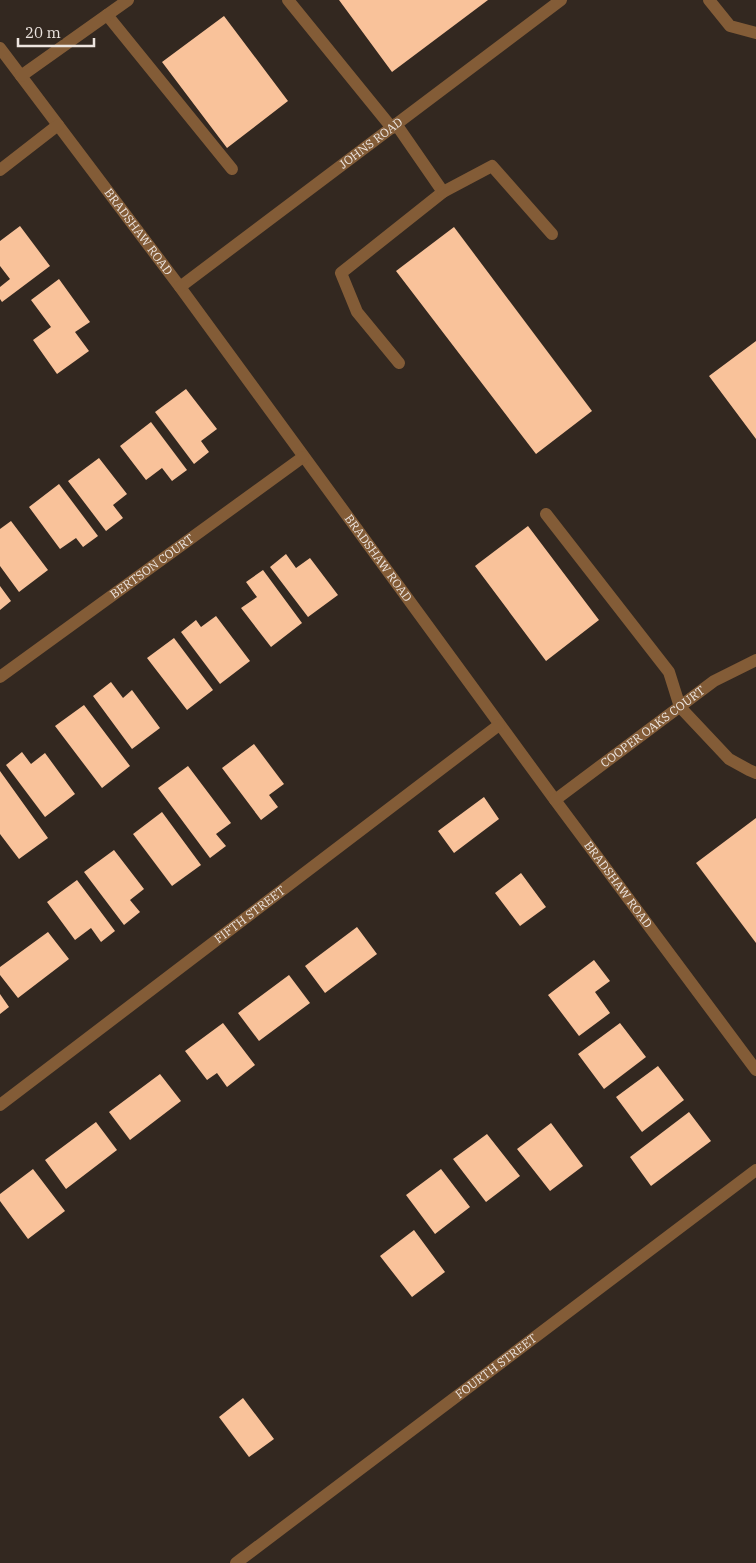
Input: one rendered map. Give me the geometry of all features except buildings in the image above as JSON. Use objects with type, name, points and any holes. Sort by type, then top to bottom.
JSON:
[{"type":"street","points":[[21,76],[128,0]]},
{"type":"street","points":[[288,0],[394,126],[443,192]]},
{"type":"street","name":"JOHNS ROAD","points":[[180,287],[561,0]]},
{"type":"street","points":[[709,0],[730,26],[756,33]]},
{"type":"street","points":[[107,15],[232,170]]},
{"type":"street","name":"BRADSHAW ROAD","points":[[0,48],[180,287],[555,800],[756,1070]]},
{"type":"street","points":[[0,170],[58,125]]},
{"type":"street","points":[[399,363],[357,312],[341,273],[443,192],[492,166],[552,234]]},
{"type":"street","name":"BERTSON COURT","points":[[0,677],[303,457]]},
{"type":"street","points":[[546,514],[670,672],[680,707],[729,759],[756,772]]},
{"type":"street","name":"COOPER OAKS COURT","points":[[555,800],[714,681],[756,660]]},
{"type":"street","name":"FIFTH STREET","points":[[0,1105],[500,725]]},
{"type":"street","name":"FOURTH STREET","points":[[236,1563],[756,1170]]}]
